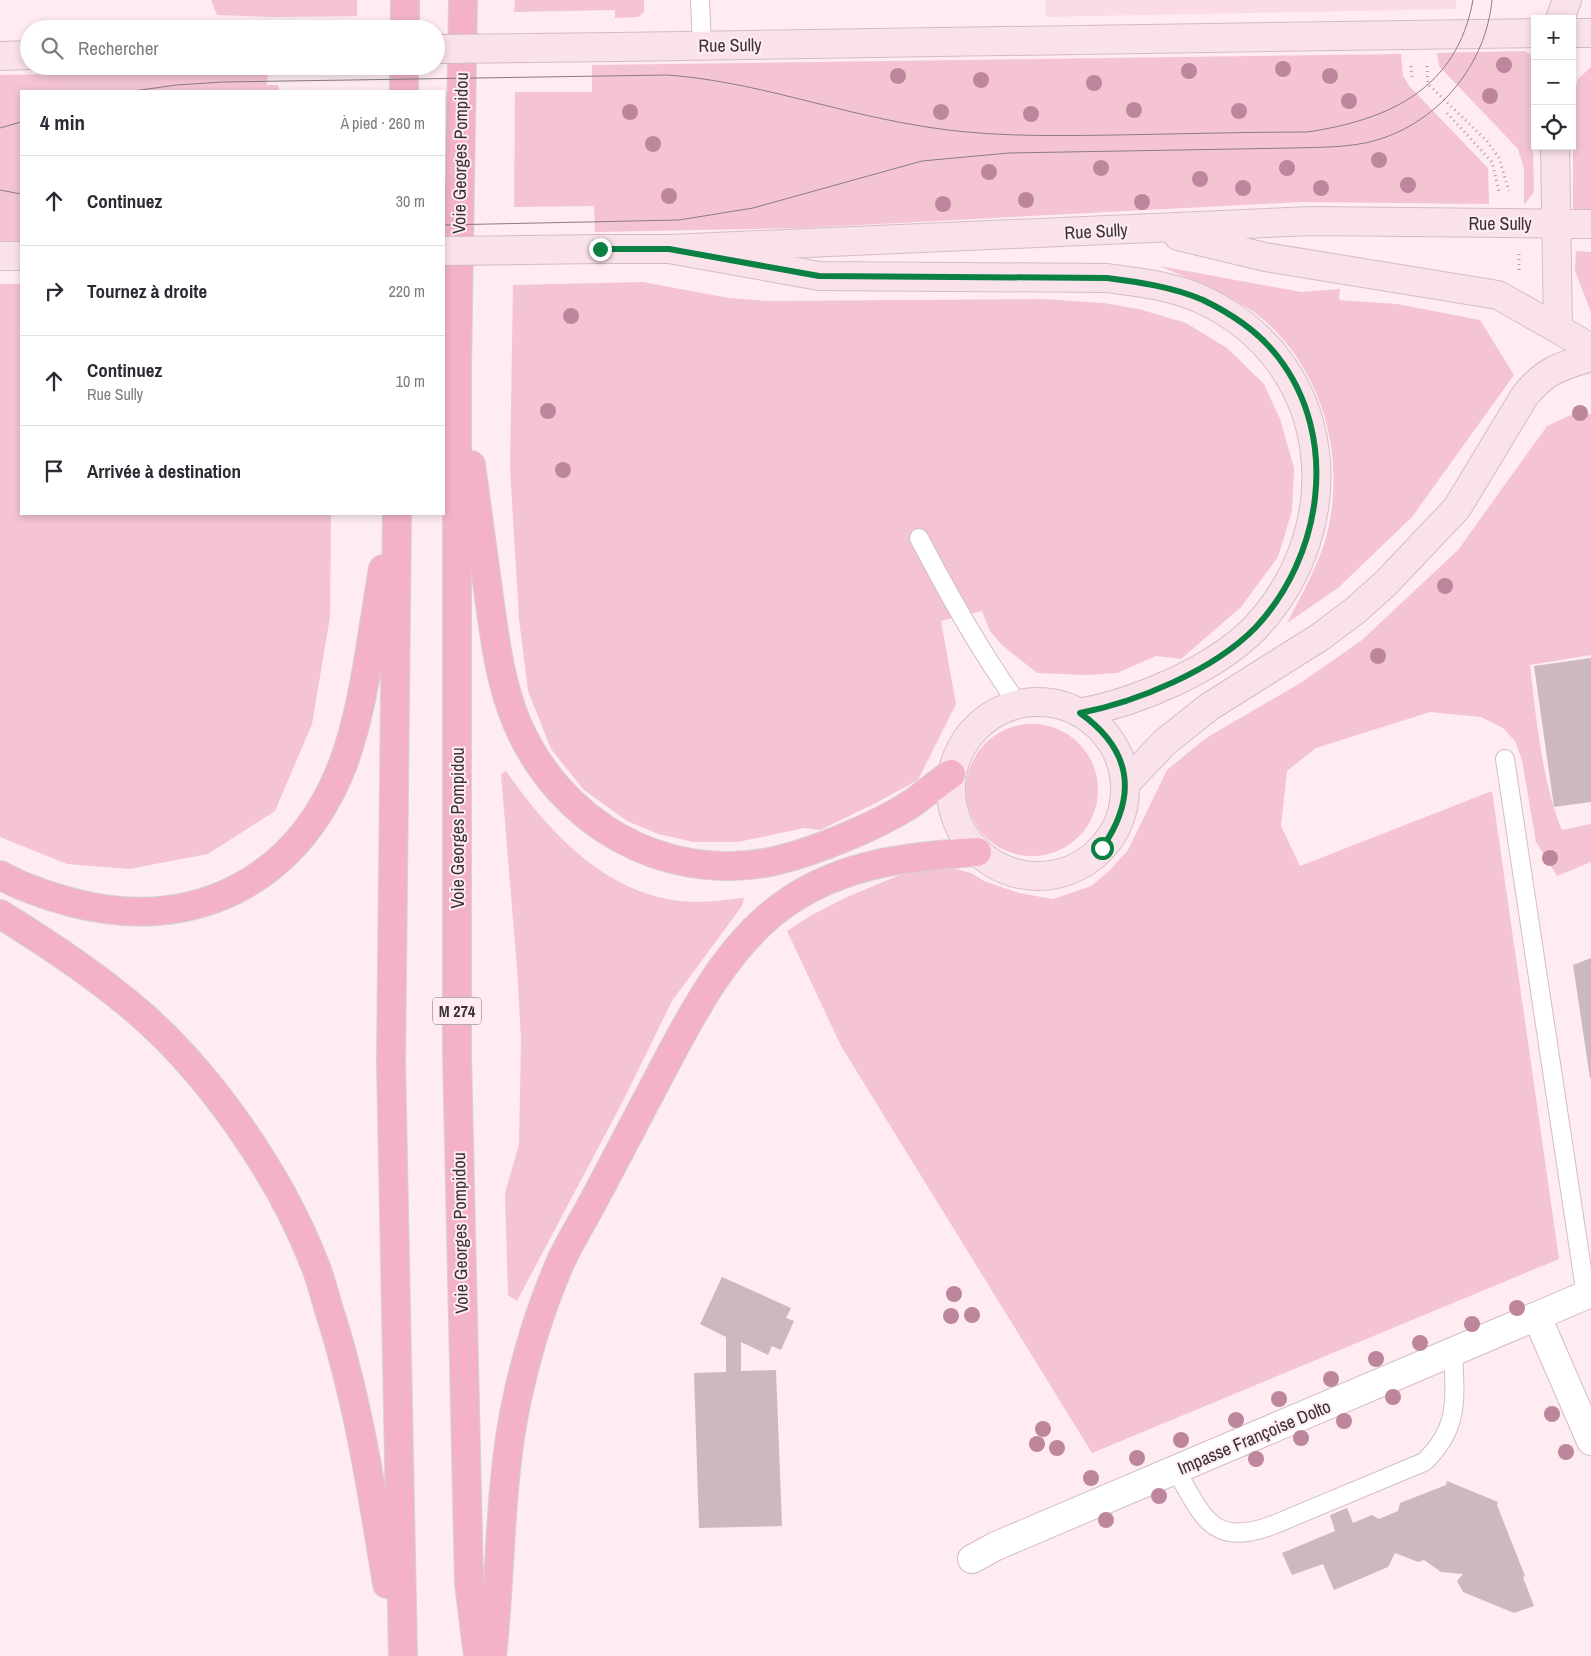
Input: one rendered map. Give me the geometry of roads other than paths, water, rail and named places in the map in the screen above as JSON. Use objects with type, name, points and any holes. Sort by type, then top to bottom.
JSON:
[{"type":"highway","points":[[404,20],[405,0]]},
{"type":"highway","name":"Voie Georges Pompidou","points":[[463,0],[456,366],[457,1074],[469,1573],[478,1656]]},
{"type":"highway","points":[[404,75],[404,90]]},
{"type":"highway","points":[[456,366],[501,676],[517,722],[534,758],[552,782],[594,822],[626,843],[679,861],[705,866],[736,866],[770,862],[846,836],[886,817],[913,802],[951,774]]},
{"type":"highway","points":[[0,875],[15,884],[51,897],[89,907],[151,913],[182,909],[214,899],[268,870],[288,853],[313,824],[327,799],[342,769],[352,738],[393,515]]},
{"type":"highway","points":[[397,515],[391,1062],[403,1656]]},
{"type":"highway","points":[[492,1656],[499,1595],[501,1520],[514,1414],[534,1332],[562,1260],[671,1054],[721,969],[763,923],[786,902],[813,886],[849,871],[918,855],[977,852]]},
{"type":"highway","points":[[0,914],[102,982],[138,1012],[176,1049],[256,1149],[284,1200],[313,1260],[352,1386],[372,1491],[399,1656]]},
{"type":"main road","points":[[1561,15],[1567,0]]},
{"type":"main road","name":"Rue Sully","points":[[445,49],[1531,33]]},
{"type":"main road","points":[[1576,33],[1591,33]]},
{"type":"main road","points":[[0,56],[20,55]]},
{"type":"main road","points":[[1555,150],[1558,329]]},
{"type":"main road","name":"Rue Sully","points":[[445,251],[669,249],[1312,221],[1591,224]]},
{"type":"main road","points":[[1148,228],[1264,257],[1498,295],[1591,348]]},
{"type":"main road","points":[[669,249],[819,276],[1107,278],[1141,283],[1177,291],[1202,300],[1224,311],[1252,331],[1278,357],[1304,408],[1317,460],[1316,488],[1311,524],[1286,586],[1254,628],[1223,652],[1184,677],[1112,707],[1080,713]]},
{"type":"main road","points":[[0,256],[20,256]]},
{"type":"main road","points":[[1125,784],[1166,742],[1209,707],[1320,637],[1356,610],[1386,583],[1457,508],[1536,380],[1564,365],[1591,357]]},
{"type":"main road","points":[[1050,702],[1080,713],[1098,726],[1112,742],[1121,762],[1125,784],[1123,807],[1116,829],[1102,848],[1077,866],[1063,872],[1040,876],[1017,874],[995,866],[977,852],[964,835],[954,816],[950,795],[951,774],[959,750],[974,728],[994,713],[1018,704],[1050,702]]},
{"type":"street","name":"Impasse Françoise Dolto","points":[[972,1559],[996,1546],[1588,1295]]},
{"type":"street","points":[[1537,1317],[1591,1441]]},
{"type":"lane","points":[[700,0],[702,45]]},
{"type":"lane","points":[[919,538],[961,618],[992,668],[1018,704]]},
{"type":"lane","points":[[1505,759],[1588,1295]]},
{"type":"lane","points":[[1176,1470],[1204,1518],[1218,1528],[1235,1534],[1254,1532],[1274,1526],[1424,1462],[1436,1450],[1452,1419],[1456,1402],[1453,1353]]},
{"type":"tram line","points":[[141,90],[176,85],[223,82],[667,75],[730,83],[884,119],[965,132],[1065,136],[1307,132],[1337,127],[1365,119],[1415,95],[1435,78],[1452,56],[1465,31],[1473,0]]},
{"type":"tram line","points":[[445,225],[679,220],[753,208],[922,161],[1009,153],[1314,147],[1367,143],[1400,131],[1421,119],[1456,87],[1470,67],[1480,46],[1488,24],[1492,0]]},
{"type":"tram line","points":[[0,128],[20,122]]},
{"type":"tram line","points":[[0,190],[20,194]]}]
